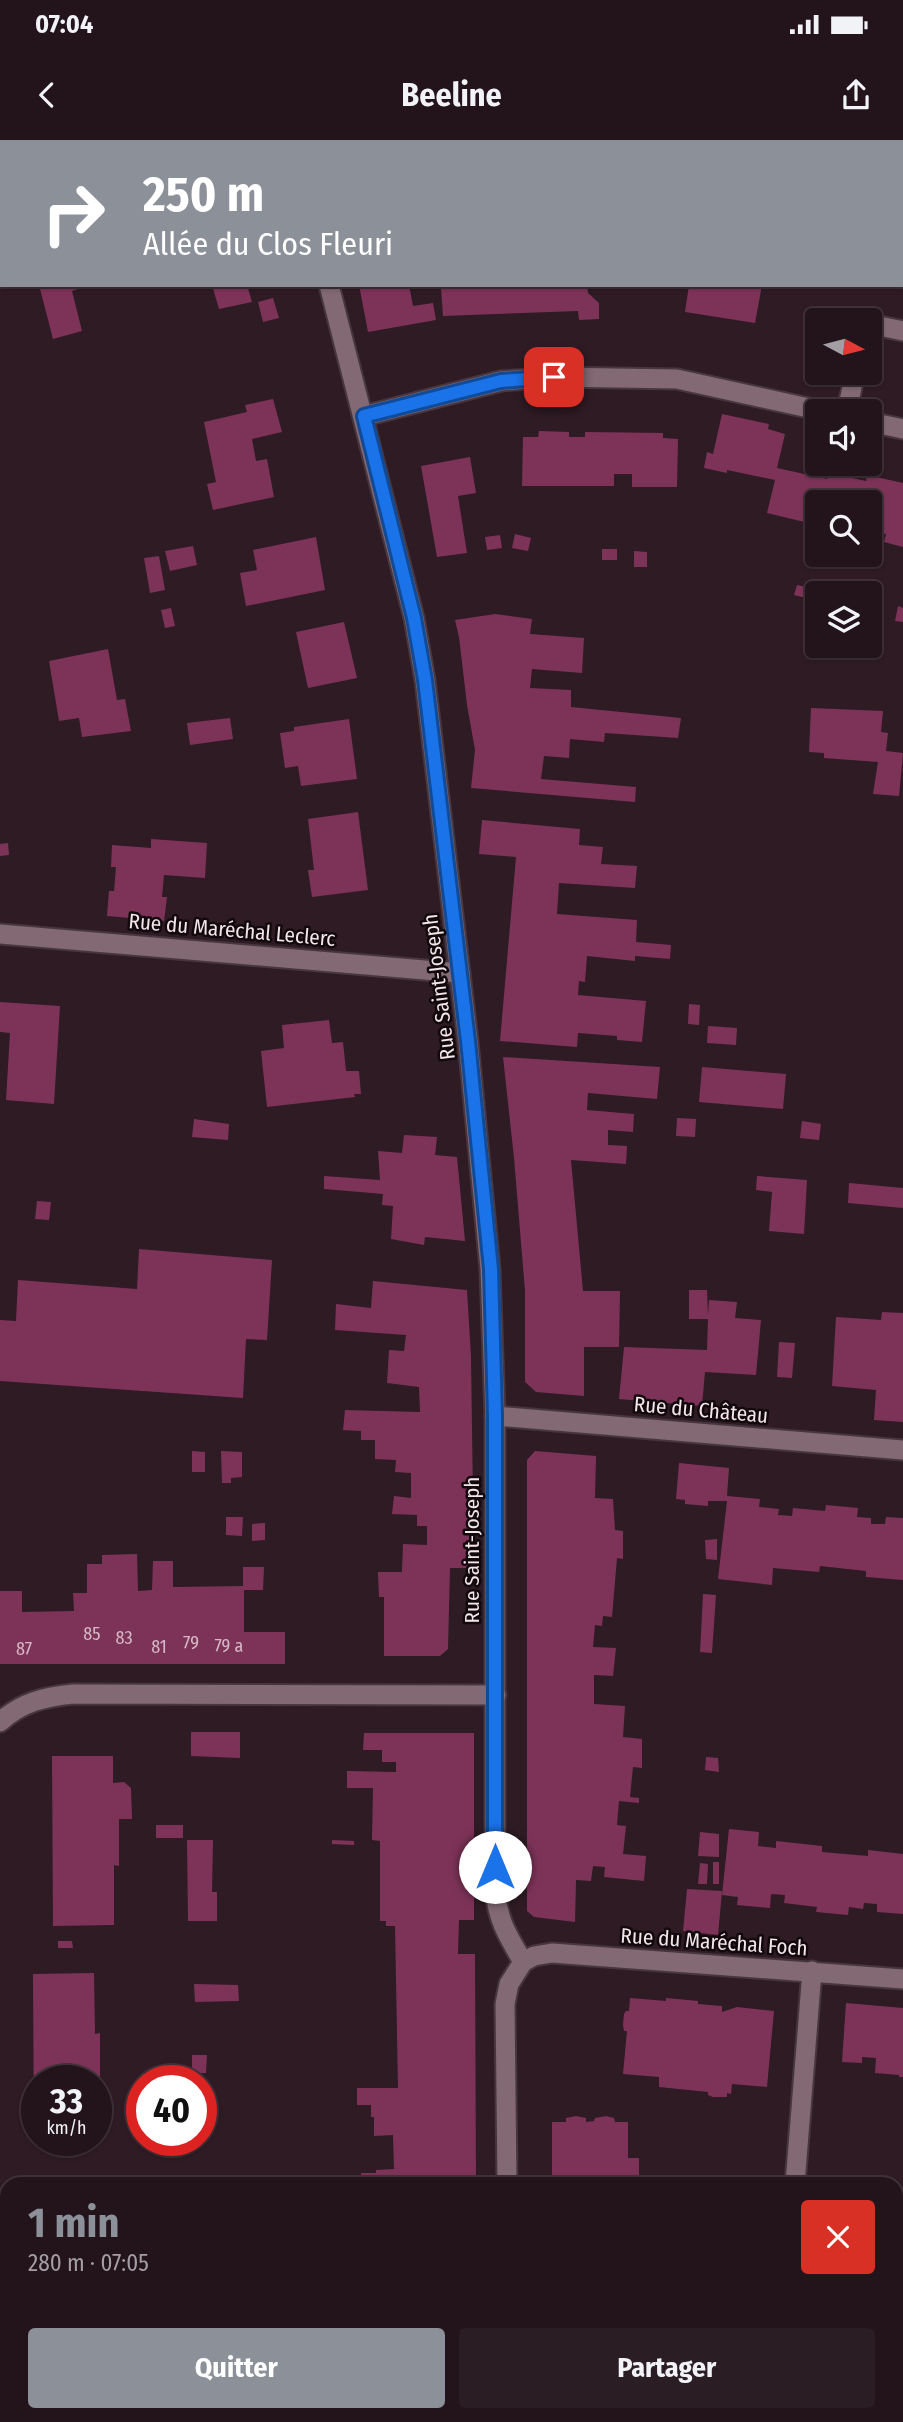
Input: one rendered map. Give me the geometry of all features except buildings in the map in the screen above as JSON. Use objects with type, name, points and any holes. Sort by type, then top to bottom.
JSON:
[{"type":"street","name":"Rue Saint-Joseph","points":[[331,287],[414,618],[425,680],[460,973],[488,1231],[495,1416],[497,1910],[502,1927],[523,1962]]},
{"type":"street","points":[[882,327],[903,331]]},
{"type":"street","points":[[364,416],[501,381],[554,377],[677,379],[805,407]]},
{"type":"street","points":[[882,425],[903,429]]},
{"type":"street","name":"Rue du Maréchal Leclerc","points":[[0,934],[460,973]]},
{"type":"street","name":"Rue du Château","points":[[495,1416],[903,1450]]},
{"type":"street","points":[[0,1722],[30,1702],[73,1694],[496,1695]]},
{"type":"street","name":"Rue du Maréchal Foch","points":[[523,1962],[534,1956],[552,1953],[903,1979]]},
{"type":"street","points":[[507,2177],[505,2004],[509,1984],[523,1962]]},
{"type":"street","points":[[796,2177],[812,1971]]},
{"type":"route","points":[[495,1867],[495,1416],[491,1269],[484,1181],[425,680],[414,618],[364,416],[501,381],[554,377]]}]
